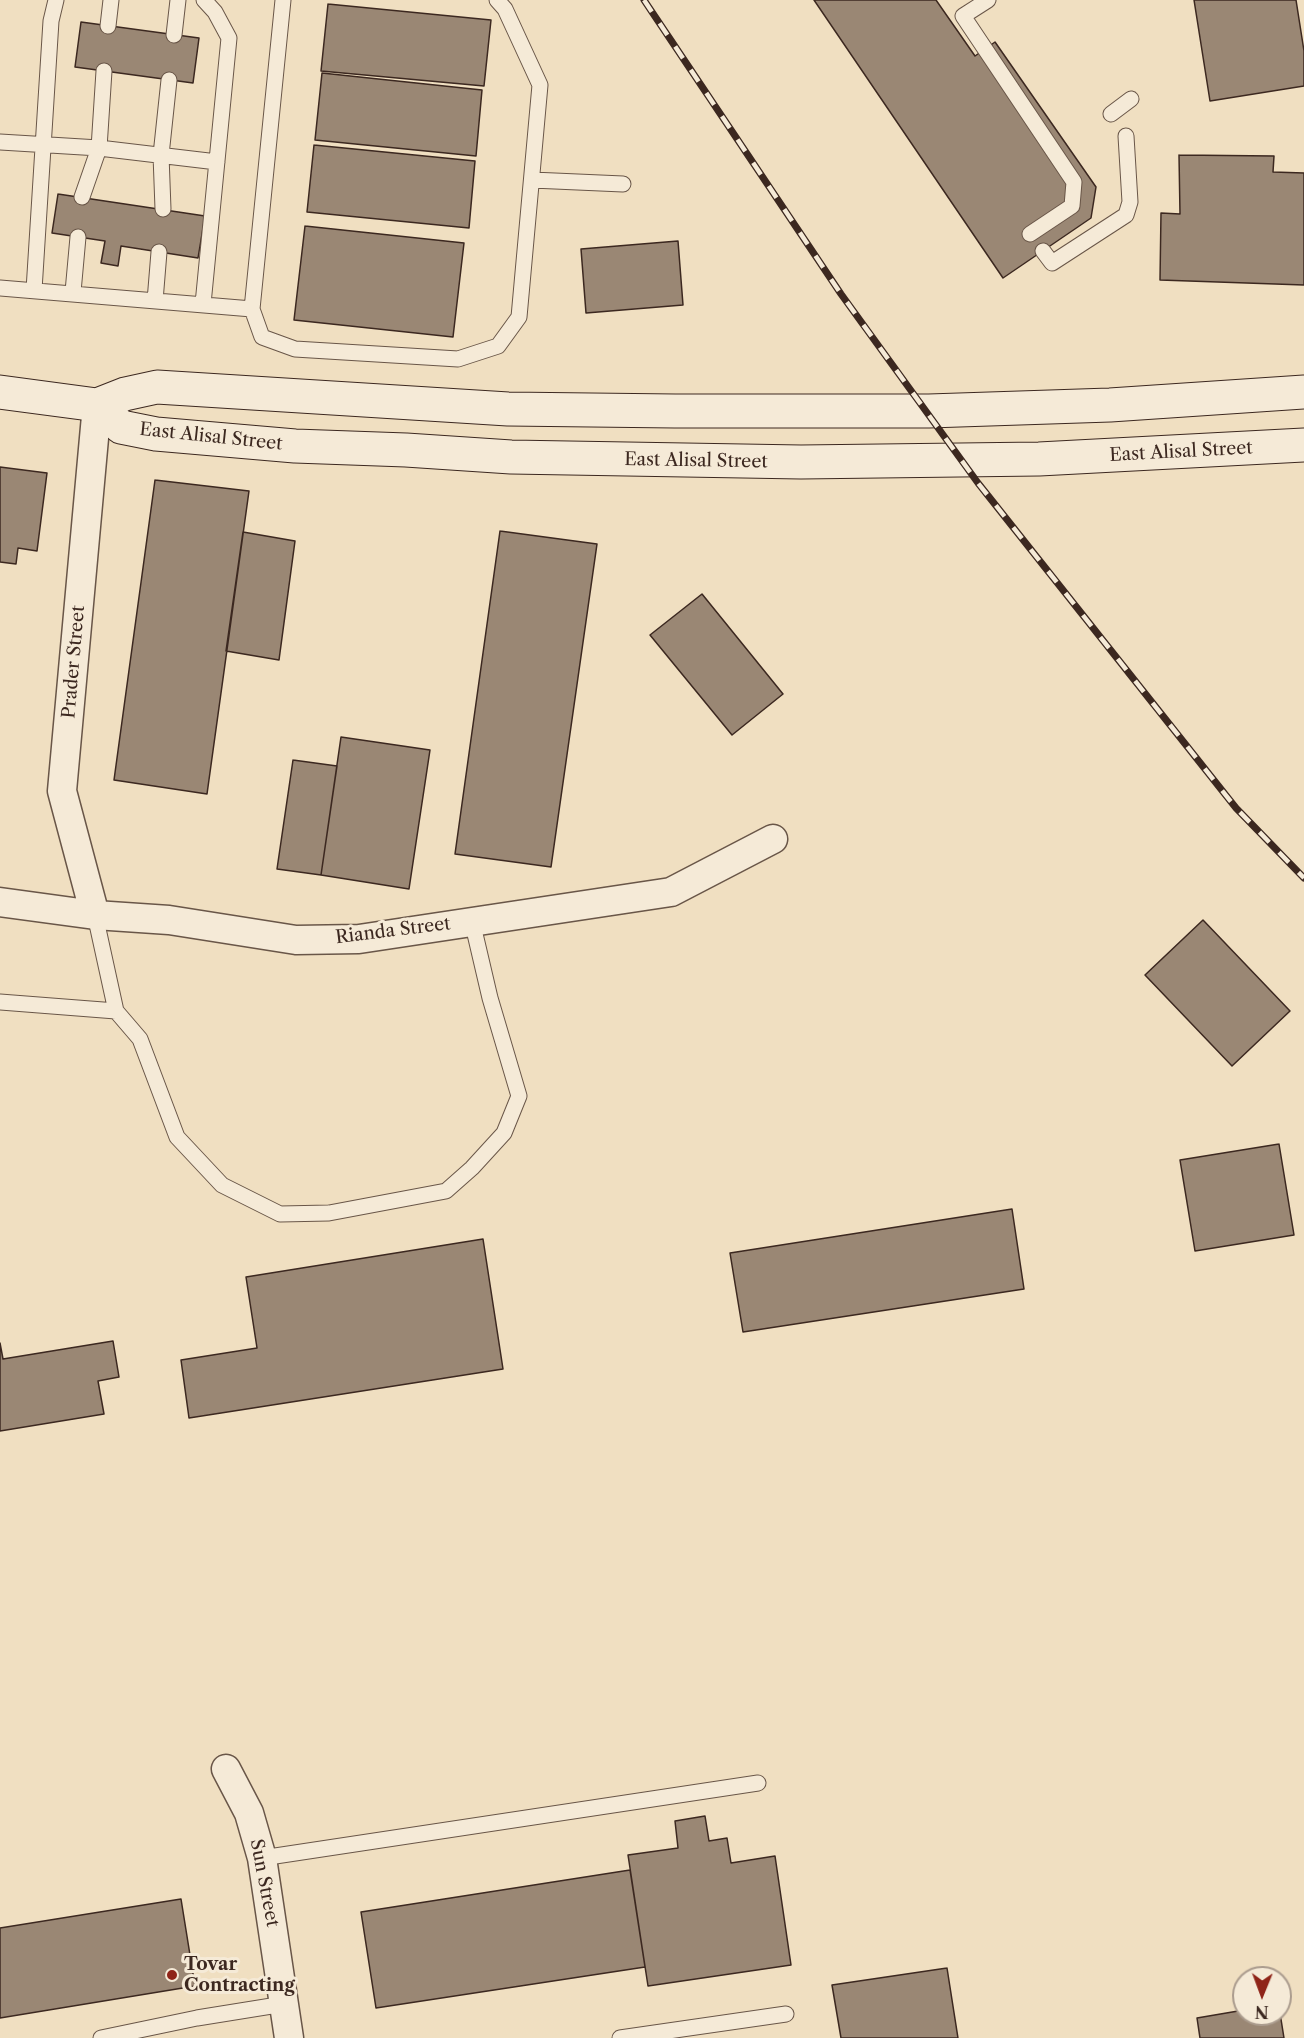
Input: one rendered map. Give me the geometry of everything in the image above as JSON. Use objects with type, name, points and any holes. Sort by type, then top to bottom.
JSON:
[{"type":"main road","points":[[0,392],[97,405],[125,394],[158,387],[508,409],[940,411],[1110,405],[1304,392]]},
{"type":"main road","name":"East Alisal Street","points":[[97,405],[121,427],[156,434],[295,446],[511,457],[801,462],[1004,459],[1304,445]]},
{"type":"street","name":"Prader Street","points":[[95,915],[62,791],[97,405]]},
{"type":"street","name":"Rianda Street","points":[[0,902],[95,915],[169,920],[296,940],[359,939],[671,892],[773,839]]},
{"type":"street","name":"Sun Street","points":[[226,1768],[249,1814],[262,1858],[289,2038]]},
{"type":"lane","points":[[34,290],[51,21],[56,0]]},
{"type":"lane","points":[[108,26],[111,0]]},
{"type":"lane","points":[[174,34],[178,0]]},
{"type":"lane","points":[[203,304],[229,38],[215,12],[204,0]]},
{"type":"lane","points":[[283,0],[252,309],[262,337],[295,349],[458,359],[498,346],[519,317],[540,85],[505,9],[497,0]]},
{"type":"lane","points":[[988,0],[963,16],[1074,182],[1072,206],[1030,234]]},
{"type":"lane","points":[[82,197],[99,148],[104,71]]},
{"type":"lane","points":[[163,209],[160,155],[169,80]]},
{"type":"lane","points":[[1112,114],[1131,99]]},
{"type":"lane","points":[[1043,251],[1052,263],[1126,215],[1130,202],[1126,136]]},
{"type":"lane","points":[[0,142],[99,148],[217,162]]},
{"type":"lane","points":[[532,180],[623,184]]},
{"type":"lane","points":[[73,292],[78,237]]},
{"type":"lane","points":[[155,301],[159,252]]},
{"type":"lane","points":[[0,288],[73,292],[252,309]]},
{"type":"lane","points":[[95,915],[116,1011],[140,1039],[177,1137],[222,1185],[280,1214],[329,1213],[446,1191],[472,1168],[504,1132],[519,1096],[490,998],[472,921]]},
{"type":"lane","points":[[0,1002],[116,1011]]},
{"type":"lane","points":[[262,1858],[758,1783]]},
{"type":"lane","points":[[101,2038],[197,2018],[284,2004]]},
{"type":"lane","points":[[620,2038],[786,2014]]},
{"type":"building","points":[[814,0],[936,0],[975,56],[995,42],[1096,187],[1091,218],[1003,278]]},
{"type":"building","points":[[1194,0],[1296,0],[1304,51],[1304,86],[1210,101]]},
{"type":"building","points":[[328,4],[491,20],[484,86],[321,71]]},
{"type":"building","points":[[81,22],[199,38],[193,83],[75,67]]},
{"type":"building","points":[[322,73],[482,90],[476,156],[315,140]]},
{"type":"building","points":[[314,145],[475,161],[469,228],[307,212]]},
{"type":"building","points":[[1179,155],[1274,156],[1273,172],[1304,173],[1304,285],[1160,280],[1161,213],[1180,214]]},
{"type":"building","points":[[58,194],[205,216],[198,258],[121,246],[118,266],[101,263],[105,241],[52,233]]},
{"type":"building","points":[[305,226],[464,243],[453,337],[294,320]]},
{"type":"building","points":[[678,241],[683,305],[586,313],[581,249]]},
{"type":"building","points":[[0,467],[47,473],[37,551],[18,548],[16,564],[0,562]]},
{"type":"building","points":[[155,480],[249,491],[207,794],[114,780]]},
{"type":"building","points":[[500,531],[597,544],[551,867],[455,854]]},
{"type":"building","points":[[243,532],[295,541],[279,660],[226,651]]},
{"type":"building","points":[[702,594],[783,694],[732,735],[650,635]]},
{"type":"building","points":[[341,737],[430,750],[409,889],[321,875]]},
{"type":"building","points":[[293,760],[337,766],[321,875],[277,869]]},
{"type":"building","points":[[1203,920],[1290,1011],[1232,1066],[1145,975]]},
{"type":"building","points":[[1279,1144],[1294,1235],[1195,1251],[1180,1160]]},
{"type":"building","points":[[1012,1209],[1024,1289],[743,1332],[730,1253]]},
{"type":"building","points":[[483,1239],[503,1369],[189,1418],[181,1360],[257,1348],[246,1277]]},
{"type":"building","points":[[113,1341],[119,1377],[98,1381],[104,1414],[0,1431],[0,1343],[3,1359]]},
{"type":"building","points":[[705,1816],[709,1841],[727,1838],[731,1863],[775,1856],[791,1965],[648,1986],[628,1855],[678,1848],[675,1821]]},
{"type":"building","points":[[630,1870],[645,1967],[376,2008],[361,1912]]},
{"type":"building","points":[[181,1899],[195,1986],[0,2018],[0,1928]]},
{"type":"building","points":[[947,1968],[958,2038],[841,2038],[832,1985]]},
{"type":"building","points":[[1232,2012],[1232,2026],[1282,2026],[1284,2038],[1200,2038],[1197,2018]]},
{"type":"railway","points":[[644,0],[841,294],[978,483],[1236,808],[1304,878]]},
{"type":"place","name":"Tovar Contracting","points":[[172,1975]]}]
